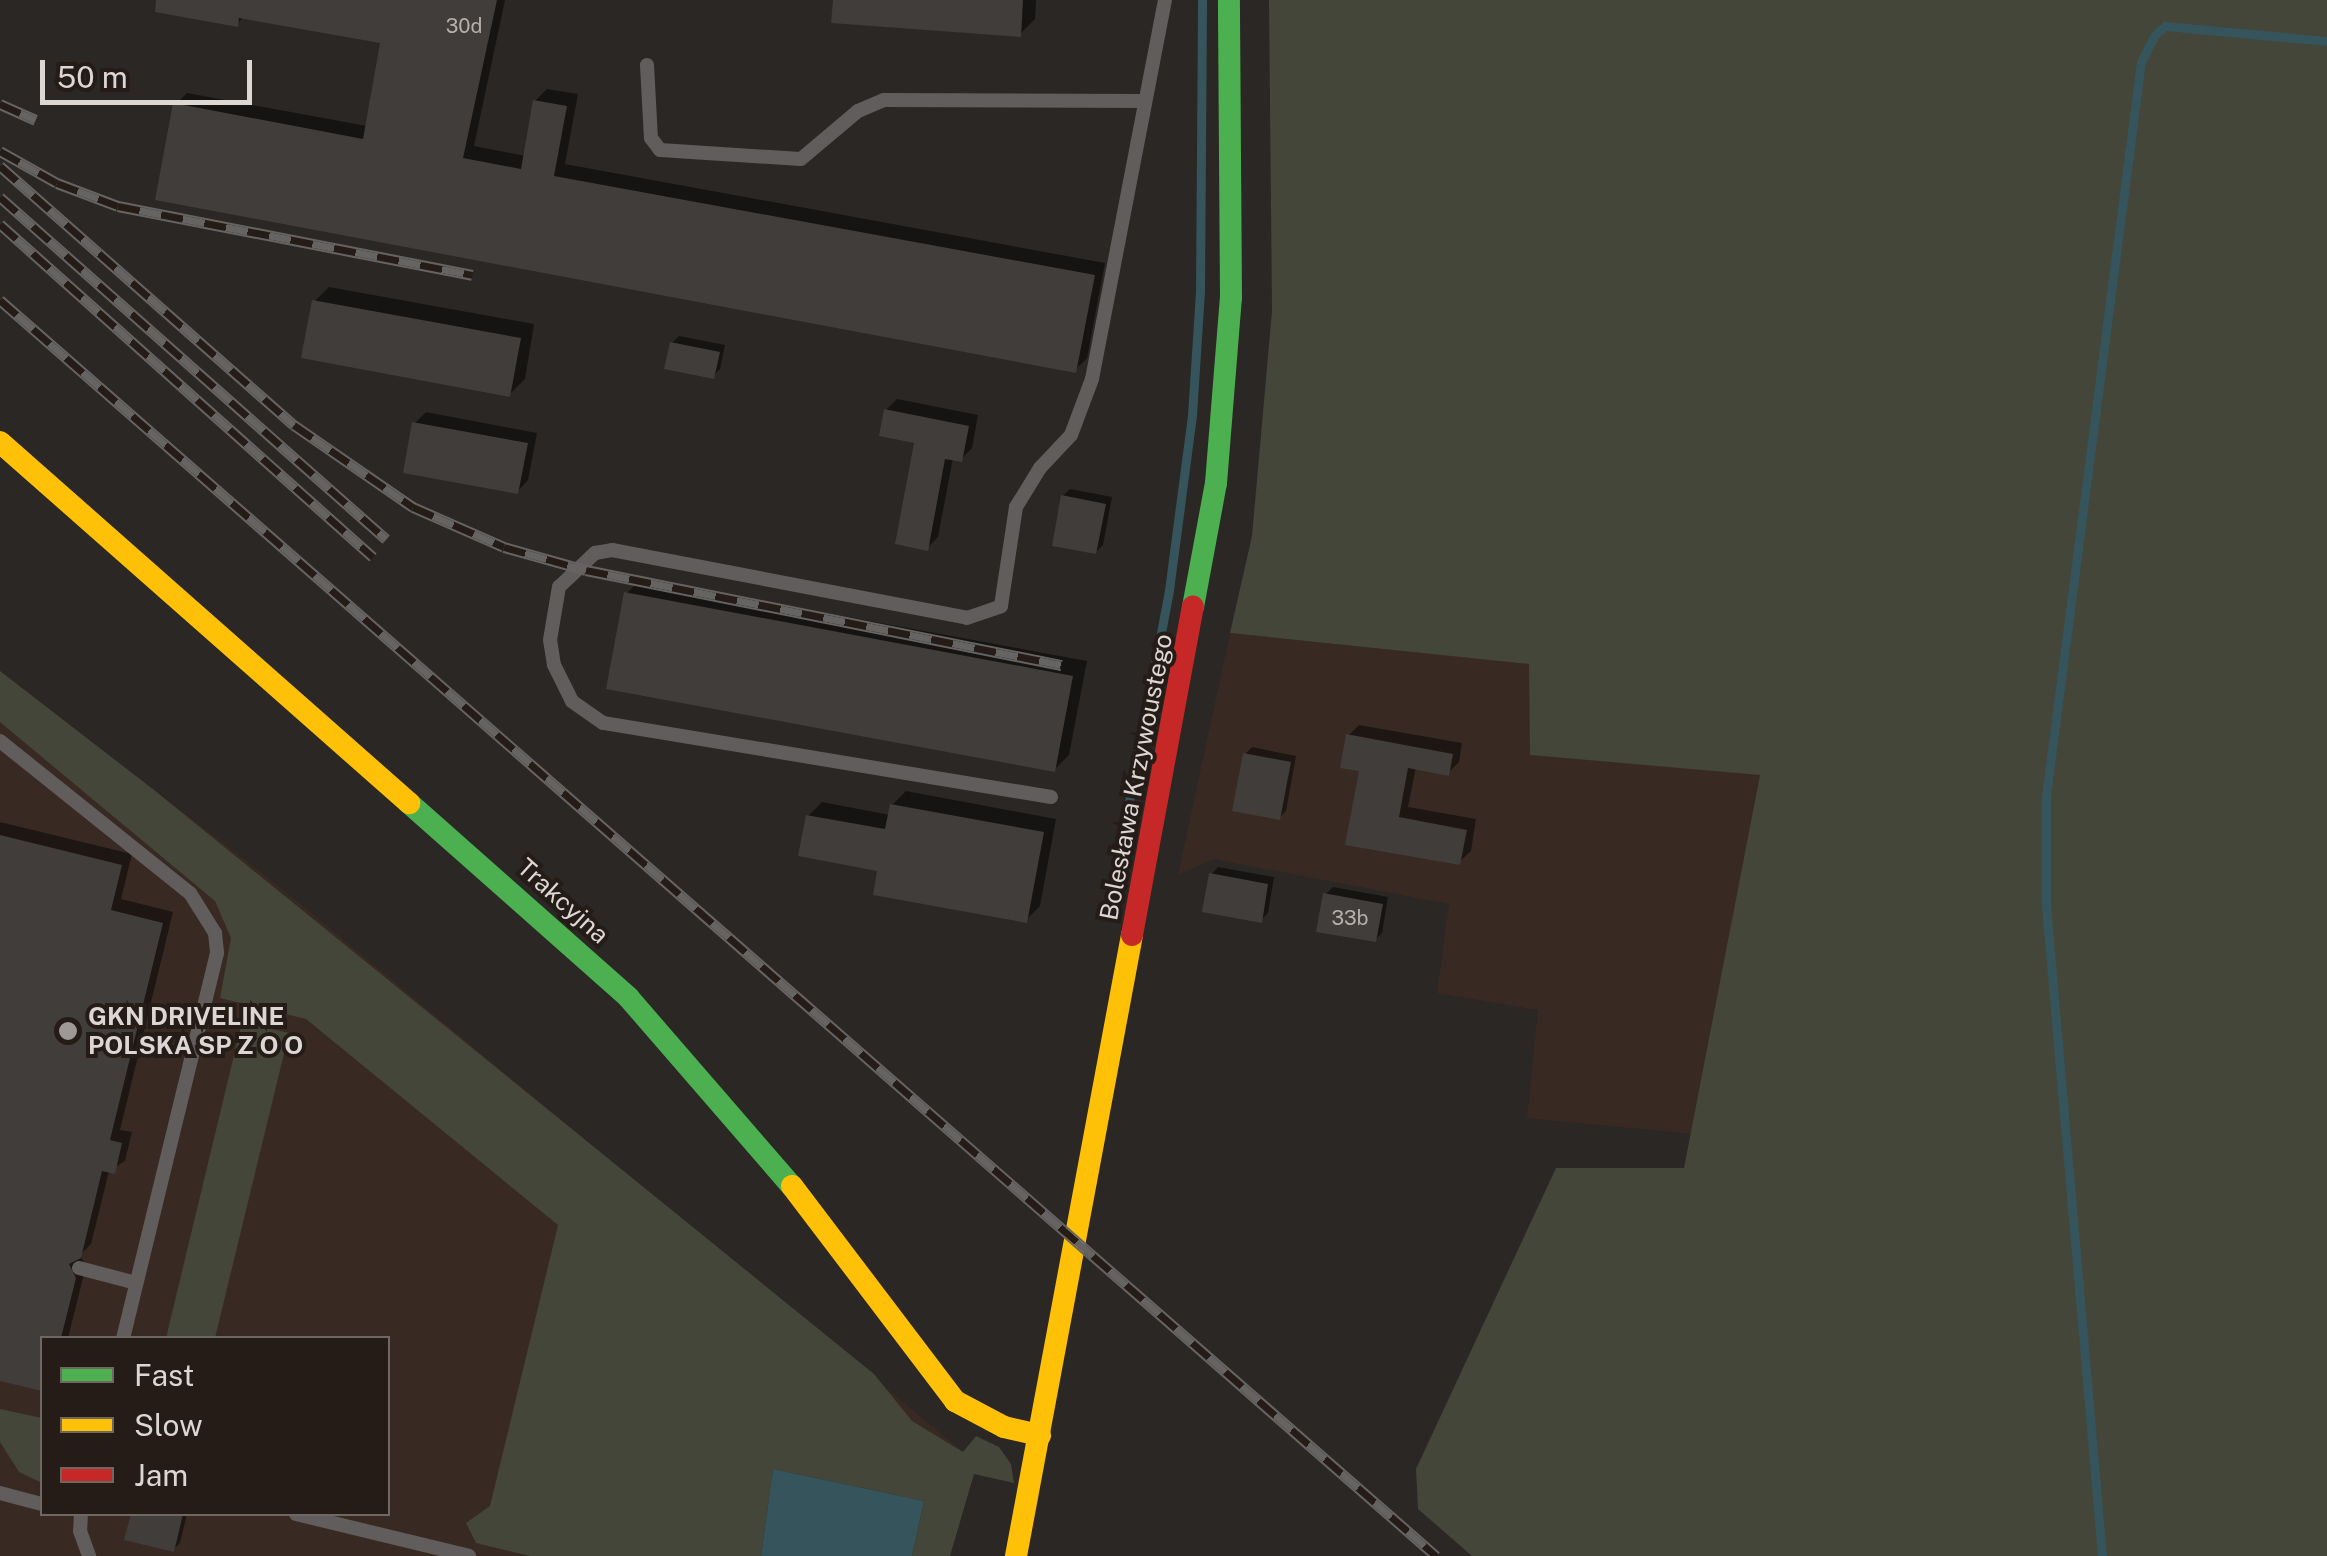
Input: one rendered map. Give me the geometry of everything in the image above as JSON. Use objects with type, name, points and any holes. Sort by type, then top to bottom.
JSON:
[{"type":"street","name":"Bolesława Krzywoustego","points":[[1016,1556],[1216,483],[1231,298],[1228,0]]},
{"type":"street","name":"Trakcyjna","points":[[0,442],[628,997],[778,1168],[954,1400],[1004,1428],[1040,1435]]},
{"type":"lane","points":[[1050,798],[604,724],[572,702],[554,665],[550,640],[558,587],[595,552],[612,550],[967,618],[1001,606],[1016,507],[1040,468],[1071,435],[1092,378],[1165,0]]},
{"type":"lane","points":[[647,65],[651,138],[660,150],[801,159],[858,111],[884,100],[1145,101]]},
{"type":"lane","points":[[0,741],[190,893],[215,934],[217,953],[124,1336]]},
{"type":"lane","points":[[78,1268],[136,1283]]},
{"type":"lane","points":[[0,1493],[40,1503]]},
{"type":"lane","points":[[80,1516],[80,1531],[89,1556]]},
{"type":"lane","points":[[304,1516],[469,1556]]},
{"type":"shaded area","points":[[1230,633],[1530,664],[1530,755],[1760,774],[1693,1134],[1527,1118],[1538,1010],[1437,993],[1449,904],[1213,859],[1178,875]]},
{"type":"shaded area","points":[[0,671],[276,884],[963,1452],[944,1556],[0,1556]]},
{"type":"green space","points":[[1269,0],[2327,0],[2327,1556],[1472,1556],[1418,1509],[1416,1469],[1556,1168],[1684,1168],[1760,775],[1530,755],[1529,664],[1230,633],[1252,536],[1272,311]]},
{"type":"green space","points":[[0,671],[154,790],[874,1374],[912,1421],[963,1452],[976,1436],[999,1447],[1011,1464],[1014,1483],[974,1474],[950,1556],[912,1556],[924,1501],[773,1469],[761,1556],[530,1556],[476,1543],[466,1523],[490,1506],[558,1225],[306,1019],[220,998],[231,938],[215,901],[0,722]]},
{"type":"green space","points":[[242,1022],[289,1033],[215,1336],[166,1336]]},
{"type":"green space","points":[[0,1409],[40,1418],[40,1482],[19,1472],[0,1442]]},
{"type":"water","points":[[773,1469],[924,1501],[912,1556],[761,1556]]},
{"type":"building","points":[[156,0],[497,0],[463,158],[521,169],[533,100],[567,106],[554,176],[1095,275],[1076,373],[155,200],[173,103],[363,139],[380,43],[239,18],[238,27],[155,12]]},
{"type":"building","points":[[833,0],[1023,0],[1021,37],[831,23]]},
{"type":"building","points":[[312,300],[521,338],[510,397],[301,358]]},
{"type":"building","points":[[670,342],[720,352],[714,379],[664,369]]},
{"type":"building","points":[[884,409],[969,426],[962,462],[945,459],[928,551],[895,544],[914,443],[879,436]]},
{"type":"building","points":[[412,422],[528,443],[518,494],[403,473]]},
{"type":"building","points":[[1061,495],[1106,504],[1096,554],[1052,546]]},
{"type":"building","points":[[624,592],[1073,676],[1055,772],[606,689]]},
{"type":"building","points":[[1346,734],[1453,754],[1449,776],[1408,768],[1399,817],[1467,830],[1460,865],[1345,845],[1359,771],[1340,768]]},
{"type":"building","points":[[1243,753],[1291,762],[1280,820],[1232,811]]},
{"type":"building","points":[[890,804],[1044,832],[1027,923],[873,895],[877,871],[798,856],[806,815],[885,829]]},
{"type":"building","name":"GKN DRIVELINE POLSKA SP Z O O","points":[[0,835],[122,865],[111,910],[163,923],[110,1140],[122,1143],[115,1174],[102,1171],[81,1258],[69,1264],[76,1278],[62,1336],[40,1336],[40,1391],[0,1381]]},
{"type":"building","points":[[1209,873],[1268,884],[1262,923],[1202,912]]},
{"type":"building","points":[[1323,893],[1383,904],[1376,942],[1316,932]]},
{"type":"building","points":[[130,1516],[183,1516],[174,1552],[124,1540]]},
{"type":"waterway","points":[[1119,855],[1169,590],[1192,415],[1200,292],[1202,0]]},
{"type":"waterway","points":[[2102,1556],[2046,905],[2046,796],[2141,62],[2154,36],[2165,26],[2327,41]]},
{"type":"railway","points":[[0,104],[36,120]]},
{"type":"railway","points":[[0,151],[57,183],[118,206],[472,275]]},
{"type":"railway","points":[[0,166],[294,425],[413,507],[504,547],[586,570],[1062,665]]},
{"type":"railway","points":[[0,197],[386,539]]},
{"type":"railway","points":[[0,224],[373,557]]},
{"type":"railway","points":[[0,300],[1436,1556]]},
{"type":"traffic: fast","points":[[1193,607],[1216,483],[1231,298],[1229,0]]},
{"type":"traffic: fast","points":[[409,803],[628,997],[792,1186]]},
{"type":"traffic: slow","points":[[0,442],[409,803]]},
{"type":"traffic: slow","points":[[1016,1556],[1132,935]]},
{"type":"traffic: slow","points":[[792,1186],[955,1401],[1004,1427],[1040,1435]]},
{"type":"traffic: jam","points":[[1132,935],[1193,607]]},
{"type":"place","name":"GKN DRIVELINE POLSKA SP Z O O","points":[[68,1031]]}]
